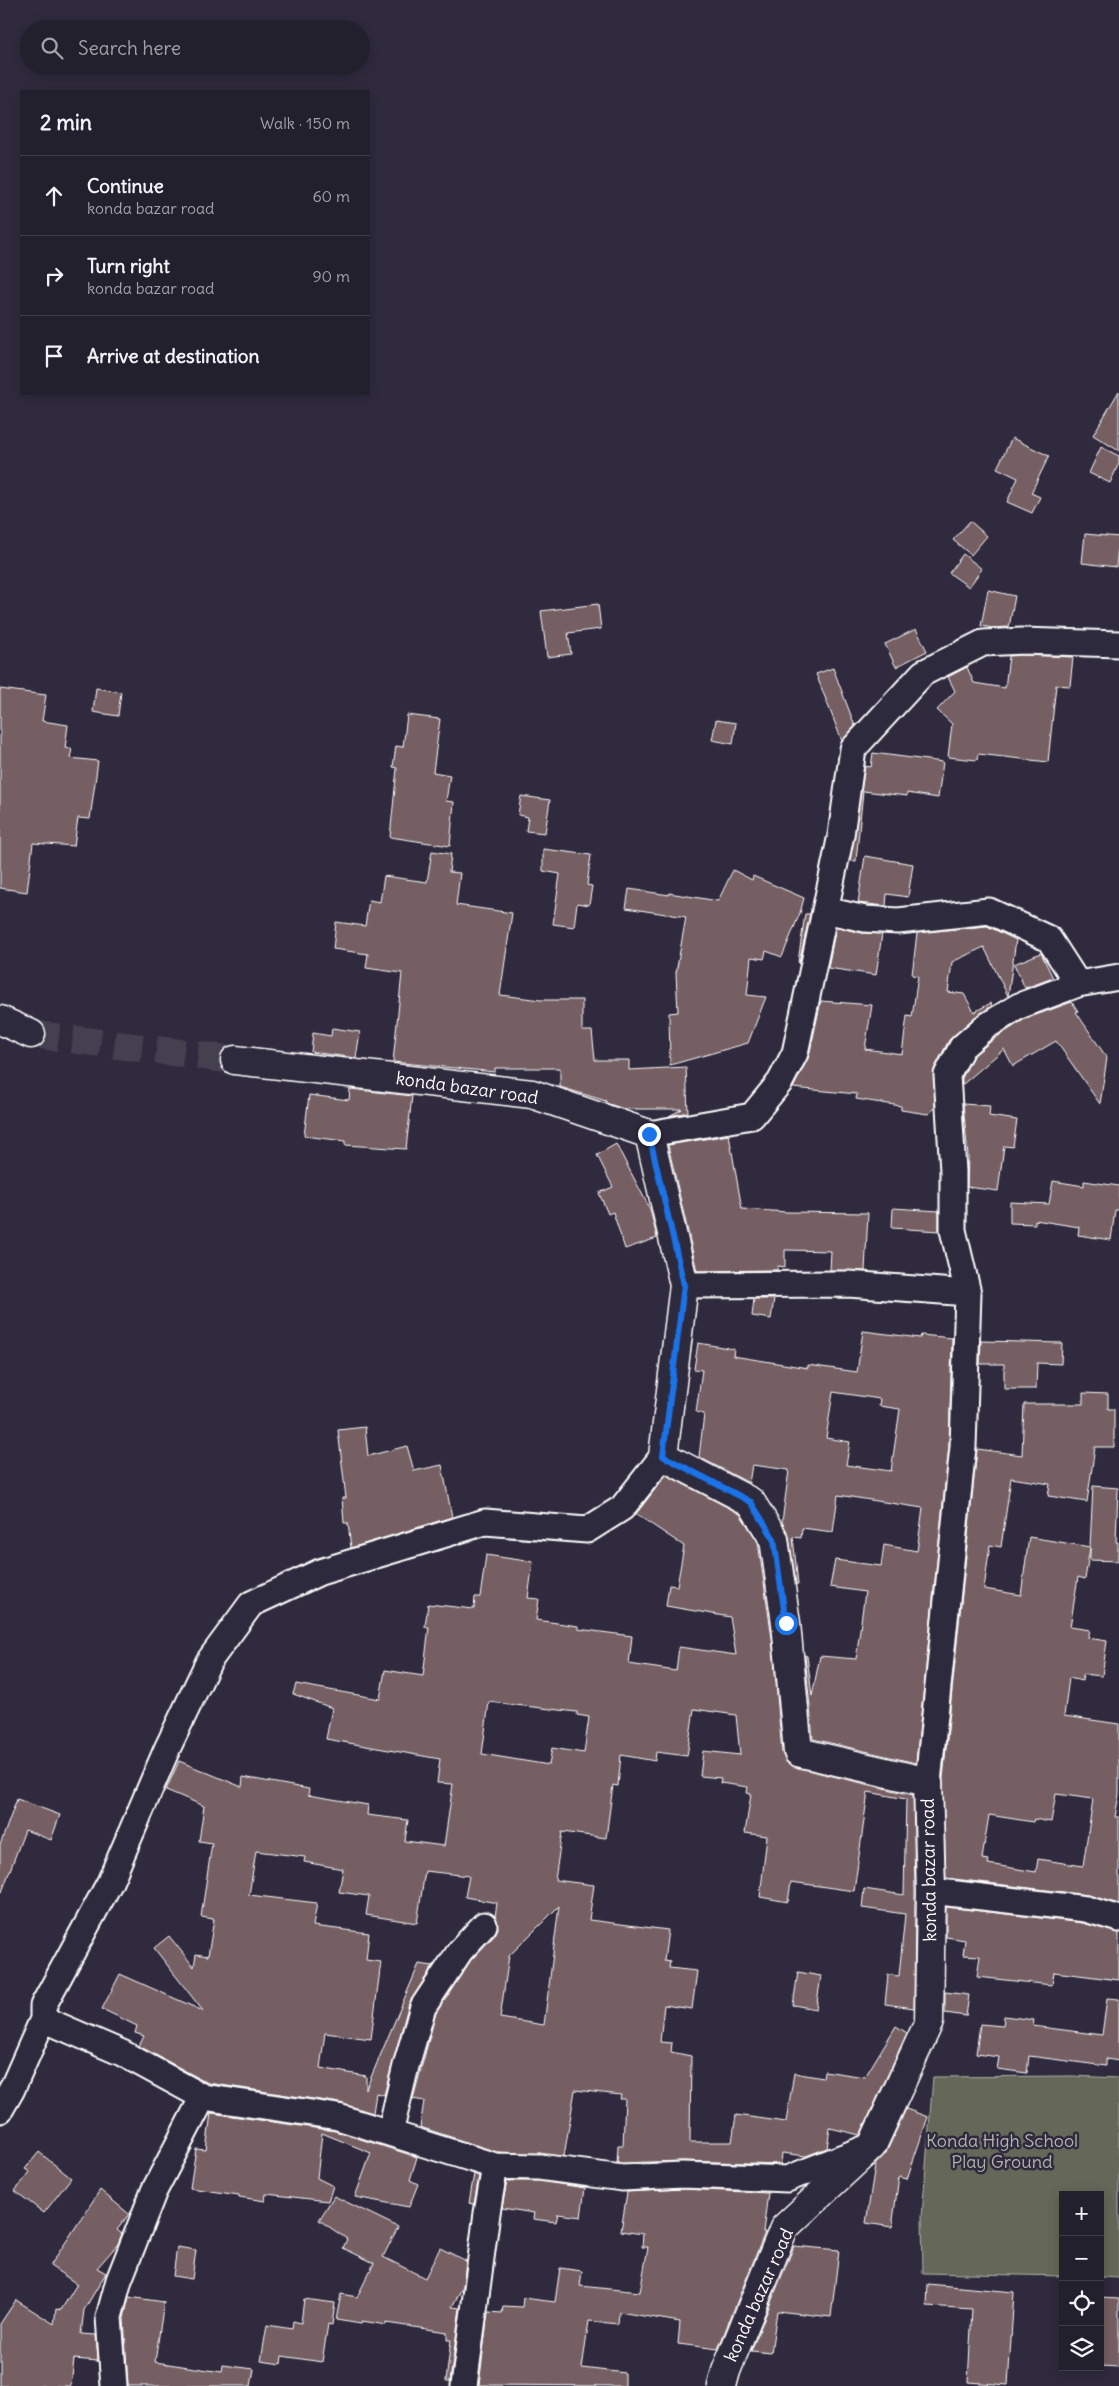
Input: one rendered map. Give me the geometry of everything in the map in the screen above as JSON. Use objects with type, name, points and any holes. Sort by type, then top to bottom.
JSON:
[{"type":"street","points":[[0,2110],[12,2089],[42,2019],[43,2006],[110,1882],[167,1748],[208,1661],[252,1604],[320,1572],[485,1522],[587,1530],[622,1508],[663,1456],[684,1285],[649,1134],[752,1116],[780,1082],[795,1052],[809,977],[841,836],[853,749],[923,673],[983,643],[1022,641],[1119,644]]},
{"type":"street","points":[[825,910],[865,919],[898,921],[989,910],[1049,939],[1078,984]]},
{"type":"street","points":[[928,1782],[963,1448],[968,1293],[953,1230],[953,1172],[947,1075],[962,1047],[985,1027],[1019,1006],[1078,984],[1119,976]]},
{"type":"street","points":[[0,1020],[31,1034]]},
{"type":"street","points":[[0,1033],[31,1034]]},
{"type":"street","name":"konda bazar road","points":[[235,1060],[532,1094],[649,1134]]},
{"type":"street","points":[[684,1285],[848,1284],[968,1293]]},
{"type":"street","name":"konda bazar road","points":[[663,1456],[751,1502],[774,1539],[786,1623],[798,1752],[928,1782],[931,1891],[929,2022],[872,2146],[784,2228],[726,2371],[722,2386]]},
{"type":"street","points":[[931,1891],[1086,1909],[1119,1920]]},
{"type":"street","points":[[390,2133],[423,2007],[460,1951],[484,1925]]},
{"type":"street","points":[[42,2019],[122,2053],[203,2097],[338,2117],[495,2166],[539,2166],[622,2178],[682,2175],[787,2179],[872,2146]]},
{"type":"street","points":[[114,2386],[110,2317],[119,2280],[154,2191],[203,2097]]},
{"type":"street","points":[[464,2386],[495,2166]]},
{"type":"green space","name":"Konda High School Play Ground","points":[[1072,2076],[1119,2078],[1119,2278],[1104,2277],[1104,2191],[1059,2191],[1059,2276],[923,2273],[922,2216],[933,2077]]},
{"type":"building","points":[[1119,391],[1119,451],[1093,435]]},
{"type":"building","points":[[1012,438],[1049,456],[1031,493],[1040,497],[1032,513],[1007,502],[1018,478],[997,468]]},
{"type":"building","points":[[1101,447],[1119,456],[1119,463],[1110,483],[1089,473]]},
{"type":"building","points":[[970,521],[987,536],[971,555],[953,540]]},
{"type":"building","points":[[1085,534],[1119,537],[1116,567],[1082,563]]},
{"type":"building","points":[[963,554],[982,569],[969,587],[949,573]]},
{"type":"building","points":[[988,590],[1015,596],[1009,627],[993,628],[981,626]]},
{"type":"building","points":[[598,604],[601,629],[568,633],[571,654],[547,657],[541,611]]},
{"type":"building","points":[[916,629],[927,651],[896,667],[885,644]]},
{"type":"building","points":[[1009,656],[1073,657],[1070,686],[1056,685],[1048,762],[978,754],[977,760],[948,757],[952,724],[937,710],[955,691],[948,677],[967,667],[974,683],[1005,688]]},
{"type":"building","points":[[833,668],[855,726],[842,741],[816,674]]},
{"type":"building","points":[[96,688],[121,692],[118,716],[93,712]]},
{"type":"building","points":[[0,689],[46,695],[42,721],[68,725],[65,748],[72,749],[70,758],[98,761],[90,819],[78,818],[74,846],[33,843],[27,892],[0,888]]},
{"type":"building","points":[[407,715],[440,719],[433,772],[450,775],[446,801],[454,802],[450,846],[390,837],[397,768],[393,767],[396,746],[403,747]]},
{"type":"building","points":[[716,720],[736,723],[733,744],[712,740]]},
{"type":"building","points":[[873,753],[943,762],[938,798],[907,793],[907,796],[863,791],[856,861],[850,861],[865,766],[871,767]]},
{"type":"building","points":[[521,796],[550,800],[545,833],[526,831],[528,817],[518,815]]},
{"type":"building","points":[[543,849],[591,855],[587,885],[592,886],[589,905],[577,903],[574,927],[553,924],[560,874],[543,871]]},
{"type":"building","points":[[432,851],[451,854],[449,872],[460,873],[456,905],[512,913],[500,995],[541,1000],[582,1000],[582,1031],[592,1031],[595,1060],[629,1060],[629,1070],[686,1067],[688,1112],[669,1116],[682,1109],[624,1109],[606,1103],[606,1101],[560,1087],[560,1068],[495,1068],[495,1072],[393,1062],[402,973],[366,968],[368,954],[333,949],[336,922],[365,926],[369,900],[380,902],[384,876],[427,882]]},
{"type":"building","points":[[865,856],[913,864],[908,897],[887,894],[886,906],[858,903]]},
{"type":"building","points":[[733,870],[752,880],[753,876],[804,898],[800,913],[782,957],[766,951],[764,959],[751,957],[747,995],[766,997],[748,1043],[670,1065],[669,1013],[678,1012],[676,973],[686,917],[626,908],[629,889],[718,901]]},
{"type":"building","points":[[805,914],[810,914],[799,963],[798,962]]},
{"type":"building","points":[[987,926],[1016,940],[1008,996],[984,947],[952,962],[948,992],[964,994],[974,1012],[991,1003],[992,1006],[976,1016],[949,1040],[934,1069],[935,1108],[928,1114],[901,1110],[901,1106],[856,1099],[857,1094],[793,1088],[809,1056],[821,1001],[872,1005],[865,1049],[902,1054],[907,1016],[912,1017],[918,976],[912,975],[917,933]]},
{"type":"building","points":[[836,927],[862,933],[882,934],[876,975],[828,968]]},
{"type":"building","points":[[1041,953],[1053,978],[1025,988],[1014,964]]},
{"type":"building","points":[[1072,1002],[1078,1011],[1076,1012],[1107,1058],[1100,1104],[1056,1041],[1013,1066],[1004,1049],[962,1085],[962,1078],[973,1056],[994,1039],[1025,1019]]},
{"type":"building","points":[[332,1028],[360,1032],[356,1058],[311,1052],[313,1033],[331,1036]]},
{"type":"building","points":[[350,1089],[412,1096],[406,1149],[345,1145],[345,1141],[304,1136],[309,1095],[349,1100]]},
{"type":"building","points":[[963,1104],[990,1106],[989,1116],[1017,1120],[1013,1147],[1004,1146],[998,1191],[967,1187],[968,1156]]},
{"type":"building","points":[[729,1135],[742,1209],[787,1212],[868,1213],[865,1271],[830,1270],[831,1251],[785,1250],[785,1267],[778,1266],[777,1270],[697,1271],[668,1145]]},
{"type":"building","points":[[616,1144],[650,1209],[657,1238],[625,1249],[613,1212],[608,1214],[599,1193],[613,1187],[597,1155]]},
{"type":"building","points":[[1053,1181],[1084,1186],[1084,1181],[1119,1186],[1119,1210],[1115,1210],[1111,1240],[1078,1235],[1079,1227],[1035,1220],[1035,1224],[1010,1223],[1010,1202],[1049,1204]]},
{"type":"building","points":[[893,1208],[939,1211],[939,1231],[892,1228]]},
{"type":"building","points":[[754,1299],[774,1299],[771,1319],[752,1316]]},
{"type":"building","points":[[863,1331],[920,1338],[921,1335],[952,1338],[949,1446],[916,1763],[813,1739],[805,1655],[807,1656],[812,1696],[820,1656],[856,1659],[865,1592],[830,1587],[835,1560],[881,1566],[884,1545],[917,1551],[923,1508],[838,1495],[833,1532],[802,1528],[801,1538],[793,1537],[798,1584],[796,1584],[789,1536],[782,1522],[789,1470],[752,1465],[749,1483],[699,1457],[704,1414],[696,1412],[702,1370],[694,1369],[698,1343],[734,1349],[733,1356],[808,1368],[808,1365],[857,1372]],"holes":[[[833,1392],[880,1399],[879,1406],[900,1409],[891,1471],[846,1465],[850,1442],[826,1438]]]},
{"type":"building","points":[[981,1341],[1062,1343],[1061,1364],[1037,1363],[1036,1389],[1004,1389],[1004,1364],[980,1364]]},
{"type":"building","points":[[1083,1393],[1108,1394],[1108,1409],[1114,1409],[1114,1447],[1095,1447],[1087,1502],[1048,1496],[1050,1484],[1011,1478],[1001,1547],[990,1545],[984,1589],[1021,1595],[1029,1537],[1090,1547],[1093,1486],[1118,1488],[1116,1542],[1118,1542],[1118,1561],[1090,1560],[1090,1548],[1085,1579],[1078,1577],[1070,1627],[1090,1630],[1088,1638],[1107,1641],[1102,1676],[1083,1674],[1082,1681],[1069,1678],[1064,1716],[1119,1724],[1119,1794],[1115,1817],[1119,1817],[1119,1904],[1088,1895],[946,1878],[943,1778],[977,1449],[1022,1455],[1024,1404],[1083,1404]],"holes":[[[1056,1794],[1093,1799],[1083,1866],[1038,1859],[1036,1872],[988,1864],[989,1860],[982,1859],[989,1815],[1033,1822],[1034,1819],[1051,1822]]]},
{"type":"building","points":[[365,1427],[368,1456],[407,1446],[414,1471],[442,1465],[452,1517],[351,1548],[348,1523],[344,1523],[342,1498],[346,1498],[338,1430]]},
{"type":"building","points":[[666,1475],[740,1514],[758,1542],[772,1638],[782,1753],[786,1762],[794,1767],[913,1795],[915,1891],[914,2008],[885,2004],[888,1975],[899,1976],[905,1914],[862,1908],[864,1889],[904,1895],[906,1799],[868,1792],[854,1891],[791,1882],[788,1902],[760,1897],[767,1836],[745,1833],[751,1794],[747,1793],[748,1787],[720,1783],[721,1778],[700,1776],[703,1751],[740,1755],[736,1715],[694,1709],[687,1756],[656,1752],[655,1761],[621,1755],[618,1786],[613,1785],[606,1838],[562,1832],[555,1880],[594,1885],[589,1920],[668,1930],[664,1961],[670,1962],[669,1968],[697,1971],[692,2009],[664,2005],[660,2042],[672,2043],[671,2052],[691,2056],[690,2142],[732,2142],[736,2115],[786,2122],[794,2073],[823,2078],[824,2071],[865,2077],[896,2026],[907,2033],[860,2135],[830,2128],[827,2148],[806,2156],[782,2153],[781,2164],[683,2161],[617,2163],[618,2145],[623,2145],[625,2099],[620,2099],[621,2095],[575,2090],[564,2156],[497,2152],[420,2127],[424,2101],[413,2099],[436,2013],[471,1960],[495,1935],[498,1928],[495,1917],[497,1903],[465,1897],[469,1876],[425,1871],[417,1923],[366,1915],[369,1896],[339,1892],[343,1869],[304,1862],[305,1857],[256,1851],[249,1895],[317,1903],[313,1926],[369,1933],[366,1960],[381,1962],[371,2039],[325,2033],[320,2068],[366,2076],[366,2089],[419,1964],[433,1966],[409,2003],[384,2095],[376,2093],[373,2113],[340,2103],[208,2083],[139,2046],[144,2036],[135,2033],[137,2026],[102,2009],[120,1974],[203,2011],[154,1948],[169,1936],[194,1967],[196,1954],[208,1956],[214,1919],[201,1917],[212,1843],[199,1841],[204,1806],[166,1790],[179,1761],[242,1787],[243,1777],[309,1789],[308,1795],[368,1805],[367,1815],[408,1820],[405,1841],[444,1846],[453,1784],[437,1783],[440,1759],[326,1739],[332,1708],[293,1694],[296,1684],[380,1699],[385,1670],[423,1676],[429,1627],[425,1627],[428,1604],[474,1609],[475,1597],[480,1597],[486,1555],[533,1562],[528,1598],[539,1599],[536,1620],[578,1626],[578,1629],[632,1636],[629,1664],[676,1671],[679,1647],[736,1655],[730,1617],[666,1606],[669,1585],[677,1586],[684,1546],[636,1514]],"holes":[[[489,1702],[577,1712],[577,1715],[589,1717],[584,1753],[552,1748],[549,1765],[482,1754]],[[559,1906],[544,2025],[500,2018],[509,1956]]]},
{"type":"building","points":[[17,1799],[60,1815],[51,1840],[25,1830],[2,1892],[0,1891],[0,1845]]},
{"type":"building","points":[[946,1907],[1083,1923],[1119,1933],[1119,1980],[1054,1972],[1052,1985],[977,1977],[980,1956],[963,1955],[965,1940],[946,1937]]},
{"type":"building","points":[[798,1972],[821,1976],[816,2009],[793,2005]]},
{"type":"building","points":[[945,1992],[969,1995],[966,2016],[945,2013]]},
{"type":"building","points":[[1107,1998],[1119,1999],[1119,2061],[1106,2059],[1106,2066],[1029,2056],[1027,2073],[997,2069],[999,2057],[976,2054],[980,2024],[1003,2026],[1004,2016],[1034,2020],[1033,2026],[1102,2035]]},
{"type":"building","points":[[906,2109],[928,2117],[907,2179],[899,2177],[892,2227],[866,2223],[875,2165],[886,2153]]},
{"type":"building","points":[[211,2113],[335,2131],[417,2157],[410,2180],[418,2184],[409,2207],[355,2197],[371,2153],[322,2133],[317,2178],[333,2186],[328,2201],[266,2194],[265,2201],[190,2188],[196,2149],[206,2150]]},
{"type":"building","points":[[39,2152],[71,2178],[44,2213],[15,2191],[30,2172],[25,2169]]},
{"type":"building","points":[[474,2174],[479,2176],[474,2204],[469,2203]]},
{"type":"building","points":[[507,2181],[538,2181],[585,2188],[581,2217],[558,2214],[556,2222],[533,2219],[534,2213],[502,2208]]},
{"type":"building","points":[[682,2189],[768,2193],[763,2232],[765,2232],[718,2349],[678,2344],[680,2322],[619,2312],[618,2324],[589,2321],[582,2368],[625,2373],[625,2386],[479,2385],[488,2312],[502,2313],[503,2306],[522,2307],[523,2298],[555,2302],[560,2268],[582,2271],[580,2286],[640,2292],[648,2247],[642,2247],[643,2234],[621,2231],[627,2192]]},
{"type":"building","points":[[100,2190],[129,2214],[117,2230],[122,2234],[118,2244],[97,2268],[106,2273],[84,2310],[81,2334],[96,2335],[98,2361],[74,2359],[71,2386],[0,2386],[0,2324],[16,2300],[54,2324],[56,2309],[61,2310],[77,2284],[50,2266]]},
{"type":"building","points":[[334,2196],[398,2227],[383,2257],[425,2278],[440,2248],[466,2261],[463,2286],[452,2307],[460,2308],[450,2381],[446,2381],[451,2340],[447,2340],[447,2332],[386,2323],[386,2325],[362,2321],[361,2324],[336,2320],[341,2294],[357,2297],[374,2263],[343,2248],[347,2239],[319,2220]]},
{"type":"building","points":[[794,2246],[839,2250],[831,2317],[777,2311],[771,2353],[751,2351]]},
{"type":"building","points":[[177,2247],[196,2250],[192,2279],[173,2276]]},
{"type":"building","points":[[928,2284],[1014,2292],[1008,2385],[968,2382],[972,2309],[927,2306]]},
{"type":"building","points":[[129,2297],[164,2302],[155,2362],[222,2372],[223,2365],[254,2369],[251,2386],[128,2386],[124,2318]]},
{"type":"building","points":[[1104,2298],[1119,2299],[1119,2367],[1104,2366]]},
{"type":"building","points":[[304,2299],[335,2303],[332,2325],[328,2324],[322,2362],[282,2356],[281,2364],[261,2361],[267,2325],[292,2329],[293,2321],[301,2323]]},
{"type":"tunnel","points":[[31,1034],[235,1060]]},
{"type":"route","points":[[649,1134],[684,1285],[663,1456],[751,1502],[774,1539],[786,1623]]}]
